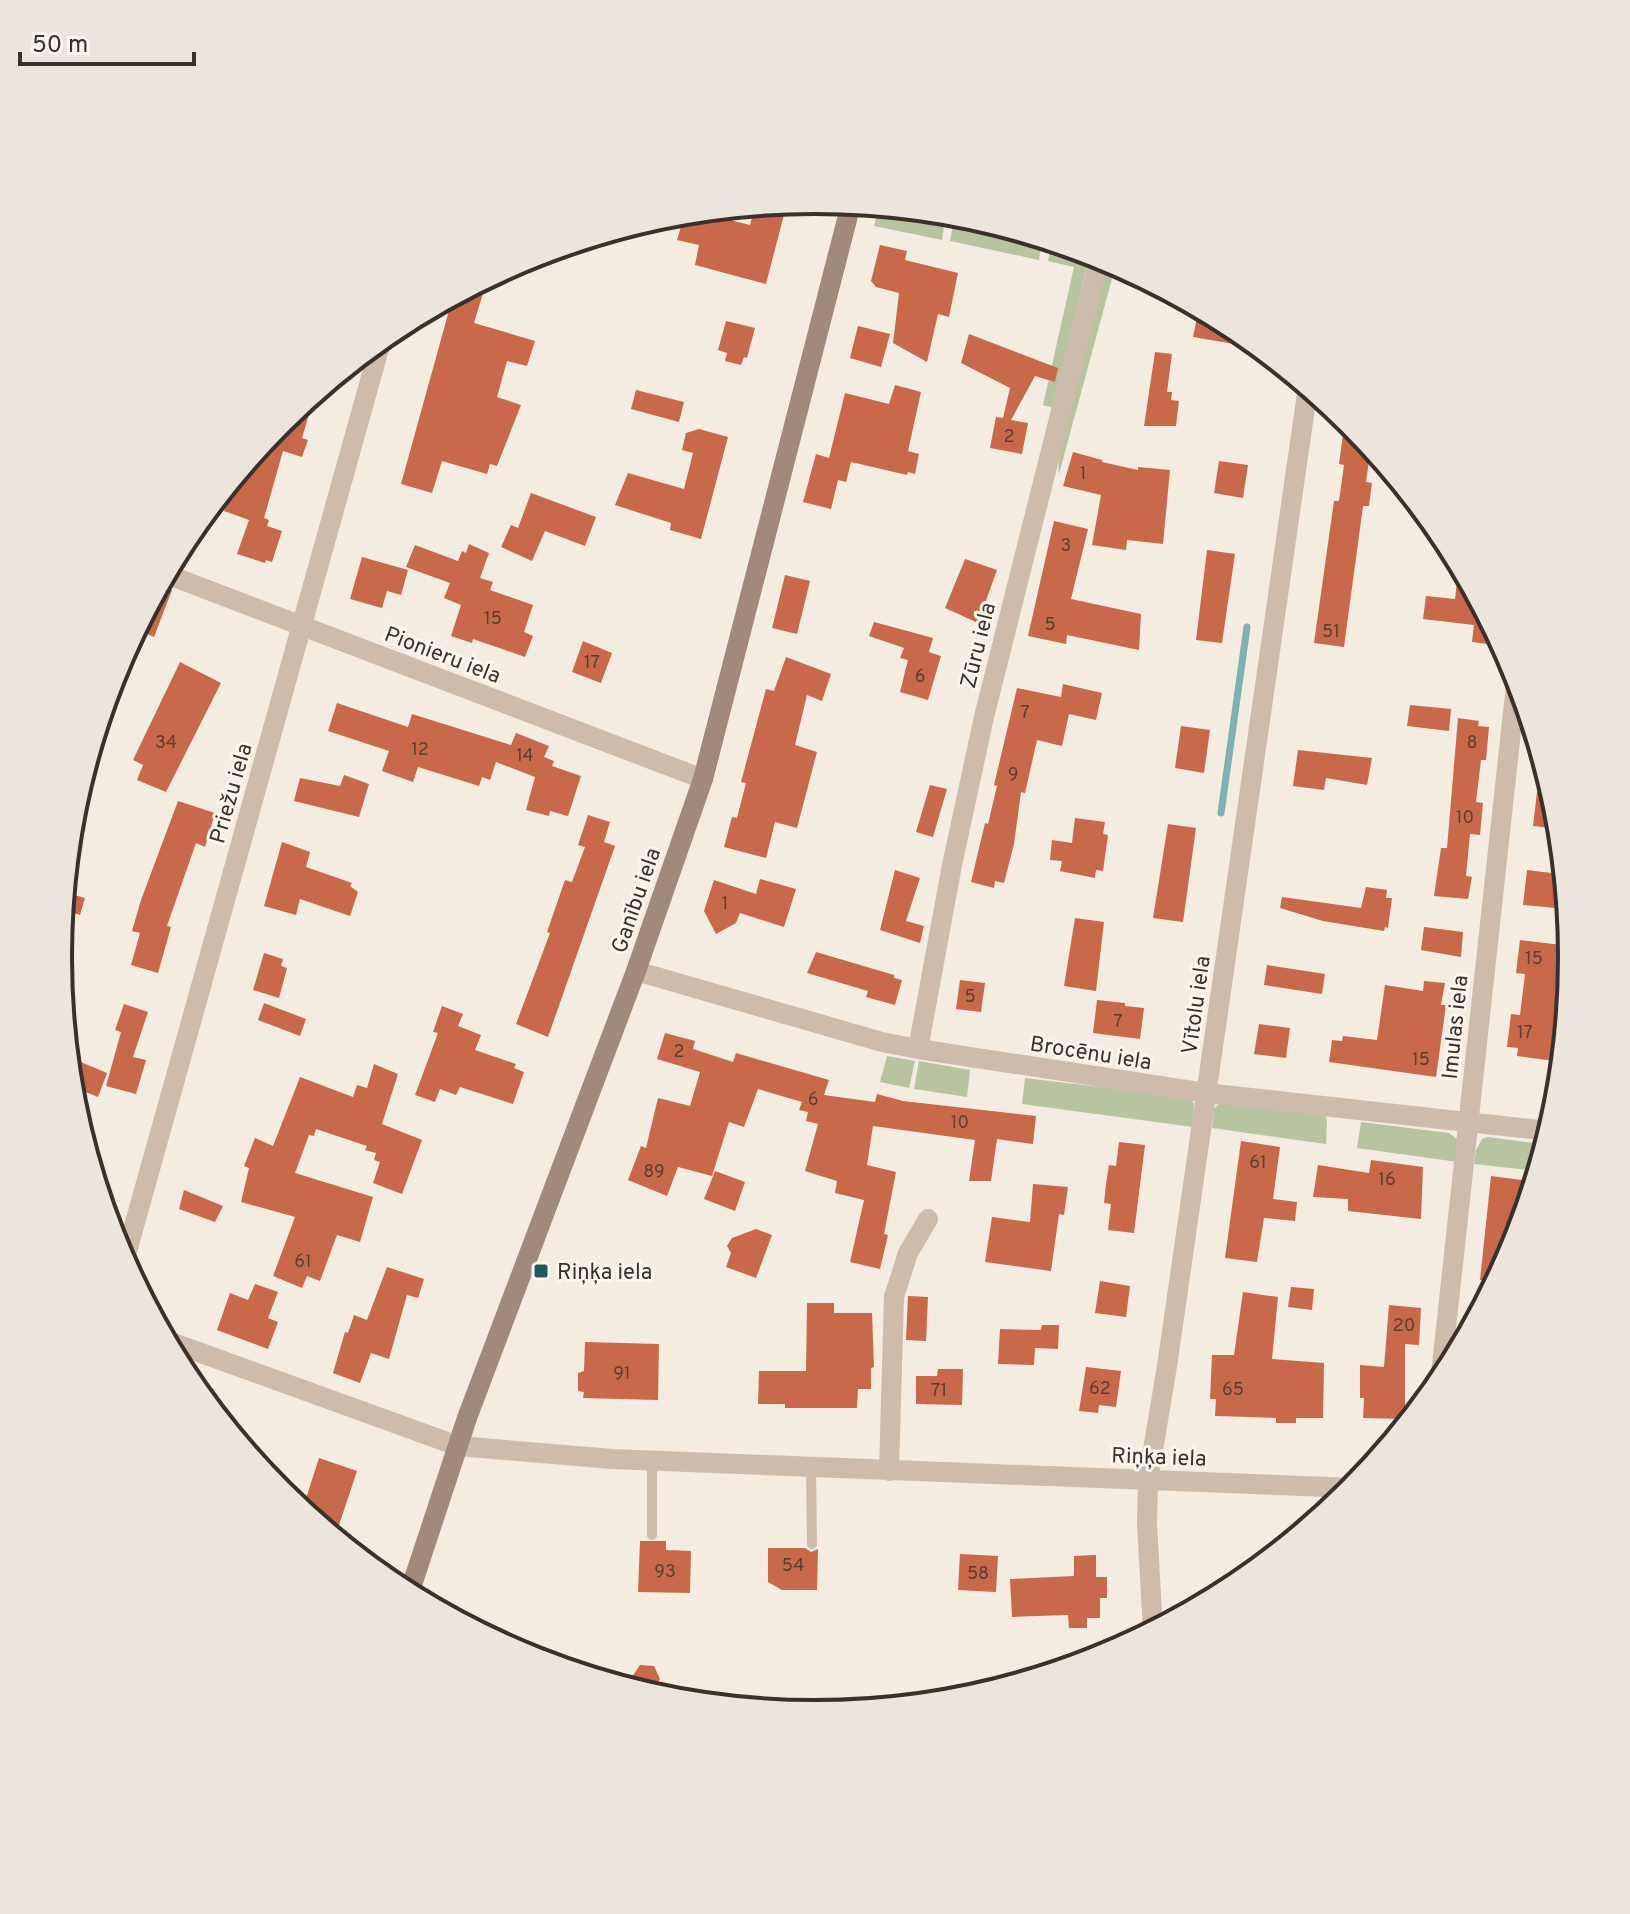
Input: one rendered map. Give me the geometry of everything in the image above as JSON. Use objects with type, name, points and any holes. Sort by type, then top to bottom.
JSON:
[{"type":"street","name":"Ganību iela","points":[[413,1582],[458,1446],[636,971],[703,779],[848,215]]},
{"type":"street","name":"Zūru iela","points":[[918,1049],[952,865],[984,717],[1096,270]]},
{"type":"street","name":"Priežu iela","points":[[130,1242],[376,358]]},
{"type":"street","name":"Vītolu iela","points":[[1152,1619],[1147,1540],[1148,1480],[1306,399]]},
{"type":"street","name":"Pionieru iela","points":[[176,578],[703,779]]},
{"type":"street","name":"Imulas iela","points":[[1443,1353],[1514,705]]},
{"type":"street","name":"Brocēnu iela","points":[[636,971],[882,1042],[918,1049],[1206,1093],[1538,1130]]},
{"type":"street","points":[[889,1471],[894,1297],[908,1253],[928,1219]]},
{"type":"street","name":"Riņķa iela","points":[[183,1347],[458,1446],[652,1461],[1335,1487]]},
{"type":"lane","points":[[652,1461],[652,1535]]},
{"type":"lane","points":[[811,1468],[812,1544]]},
{"type":"green space","points":[[877,217],[944,225],[942,240],[874,226]]},
{"type":"green space","points":[[953,227],[960,228],[1041,249],[1039,260],[950,241]]},
{"type":"green space","points":[[1050,252],[1087,266],[1053,408],[1043,405],[1074,267],[1048,261]]},
{"type":"green space","points":[[1104,273],[1112,277],[1059,474],[1070,407]]},
{"type":"green space","points":[[887,1056],[915,1061],[909,1088],[880,1082]]},
{"type":"green space","points":[[919,1061],[970,1070],[967,1097],[914,1089]]},
{"type":"green space","points":[[1025,1078],[1185,1097],[1194,1103],[1193,1127],[1022,1104]]},
{"type":"green space","points":[[1222,1102],[1325,1115],[1326,1144],[1212,1128],[1214,1108]]},
{"type":"green space","points":[[1361,1122],[1449,1133],[1457,1139],[1458,1162],[1357,1148]]},
{"type":"green space","points":[[1488,1137],[1534,1143],[1527,1170],[1474,1164],[1482,1139]]},
{"type":"building","points":[[784,215],[766,284],[695,265],[699,245],[677,240],[681,226],[727,219],[750,225],[752,217]]},
{"type":"building","points":[[880,245],[907,251],[905,260],[958,273],[949,317],[938,314],[927,362],[893,343],[899,293],[876,287],[871,281]]},
{"type":"building","points":[[483,293],[474,323],[535,341],[527,366],[507,361],[497,397],[521,405],[497,466],[490,464],[487,474],[442,461],[432,493],[401,484],[449,311]]},
{"type":"building","points":[[1196,320],[1234,344],[1234,344],[1193,337]]},
{"type":"building","points":[[726,321],[755,328],[747,358],[744,357],[741,365],[725,361],[727,353],[718,350]]},
{"type":"building","points":[[858,326],[890,334],[881,367],[850,358]]},
{"type":"building","points":[[969,334],[1058,368],[1055,382],[1035,376],[1011,420],[1028,423],[1022,454],[990,448],[996,417],[1003,418],[1010,388],[961,363]]},
{"type":"building","points":[[1155,352],[1172,354],[1167,392],[1172,392],[1171,400],[1179,401],[1176,426],[1144,426]]},
{"type":"building","points":[[895,385],[921,392],[908,451],[919,454],[915,474],[908,472],[907,475],[851,462],[846,482],[838,480],[831,509],[803,502],[816,454],[829,458],[845,393],[889,404]]},
{"type":"building","points":[[636,390],[684,402],[679,422],[631,409]]},
{"type":"building","points":[[309,414],[302,438],[308,440],[302,457],[283,451],[264,518],[269,520],[267,526],[282,531],[272,562],[266,560],[265,563],[237,554],[249,520],[224,511],[256,467]]},
{"type":"building","points":[[699,429],[728,437],[701,539],[670,530],[671,523],[615,505],[628,473],[684,489],[693,453],[682,450],[686,433]]},
{"type":"building","points":[[1343,435],[1369,462],[1366,482],[1372,483],[1369,506],[1363,506],[1344,647],[1314,643],[1334,501],[1339,501],[1344,465],[1339,464]]},
{"type":"building","points":[[1073,452],[1138,470],[1138,467],[1170,470],[1163,544],[1127,540],[1126,550],[1092,545],[1101,495],[1063,486]]},
{"type":"building","points":[[1219,461],[1248,465],[1243,498],[1214,493]]},
{"type":"building","points":[[531,493],[596,517],[585,546],[545,531],[532,561],[501,547],[511,525],[518,528]]},
{"type":"building","points":[[1054,521],[1088,529],[1071,599],[1141,614],[1139,650],[1067,635],[1066,644],[1028,636]]},
{"type":"building","points":[[469,544],[489,553],[480,578],[493,582],[490,590],[533,605],[524,632],[533,636],[525,657],[473,639],[472,643],[451,636],[461,605],[444,598],[450,583],[406,567],[415,545],[458,561]]},
{"type":"building","points":[[1207,550],[1235,554],[1222,643],[1196,640]]},
{"type":"building","points":[[362,557],[408,570],[401,595],[387,591],[382,608],[350,599]]},
{"type":"building","points":[[965,559],[997,570],[978,623],[945,608]]},
{"type":"building","points":[[785,575],[810,581],[797,634],[772,628]]},
{"type":"building","points":[[1457,584],[1488,644],[1472,642],[1474,625],[1423,619],[1426,596],[1455,599]]},
{"type":"building","points":[[170,589],[172,590],[154,637],[146,634]]},
{"type":"building","points":[[874,622],[933,638],[929,652],[941,656],[928,700],[900,692],[908,660],[900,658],[904,648],[869,636]]},
{"type":"building","points":[[583,641],[612,653],[601,683],[572,672]]},
{"type":"building","points":[[786,657],[831,674],[822,701],[807,695],[795,745],[817,752],[797,828],[775,822],[766,858],[724,847],[732,817],[737,818],[746,783],[741,782],[766,689],[774,691]]},
{"type":"building","points":[[180,662],[221,683],[166,792],[137,780],[143,765],[133,760]]},
{"type":"building","points":[[1063,684],[1102,693],[1096,720],[1069,714],[1062,746],[1037,740],[1025,793],[1021,792],[1014,844],[1004,883],[995,881],[994,888],[971,882],[985,823],[988,824],[1017,688],[1061,697]]},
{"type":"building","points":[[337,703],[408,727],[412,714],[511,745],[516,733],[549,746],[544,757],[554,761],[552,766],[581,776],[568,816],[550,811],[549,816],[526,810],[535,777],[496,762],[490,780],[482,777],[479,786],[418,767],[413,782],[382,771],[389,751],[328,731]]},
{"type":"building","points":[[1410,705],[1451,709],[1449,731],[1407,726]]},
{"type":"building","points":[[1458,718],[1479,721],[1478,726],[1489,727],[1486,760],[1481,760],[1476,802],[1483,803],[1480,835],[1470,834],[1466,876],[1472,877],[1468,899],[1434,896],[1441,848],[1447,848]]},
{"type":"building","points":[[1181,726],[1210,730],[1204,773],[1175,768]]},
{"type":"building","points":[[1298,750],[1372,758],[1367,785],[1326,778],[1324,790],[1293,786]]},
{"type":"building","points":[[344,775],[369,784],[359,817],[294,801],[300,778],[340,786]]},
{"type":"building","points":[[930,785],[947,789],[933,837],[916,832]]},
{"type":"building","points":[[1537,792],[1539,792],[1547,828],[1533,826]]},
{"type":"building","points":[[178,801],[215,813],[205,847],[196,843],[167,926],[171,927],[158,973],[131,965],[140,933],[132,931]]},
{"type":"building","points":[[588,815],[610,822],[604,842],[615,846],[548,1037],[516,1024],[550,933],[547,932],[565,880],[572,882],[585,847],[578,845]]},
{"type":"building","points":[[1075,818],[1105,822],[1103,834],[1108,835],[1103,871],[1096,870],[1095,878],[1060,871],[1062,861],[1050,860],[1052,840],[1072,843]]},
{"type":"building","points":[[1168,824],[1196,828],[1183,922],[1153,918]]},
{"type":"building","points":[[282,842],[310,852],[306,867],[352,883],[350,886],[358,892],[350,916],[300,899],[296,915],[264,906]]},
{"type":"building","points":[[895,870],[920,878],[906,921],[924,926],[920,943],[880,930]]},
{"type":"building","points":[[1527,870],[1553,873],[1556,908],[1523,905]]},
{"type":"building","points":[[760,879],[796,889],[784,927],[740,913],[736,923],[716,934],[704,911],[714,880],[756,894]]},
{"type":"building","points":[[1366,887],[1387,890],[1386,898],[1392,898],[1388,928],[1385,927],[1384,931],[1323,921],[1280,908],[1282,897],[1361,908]]},
{"type":"building","points":[[75,895],[85,898],[80,915],[74,913]]},
{"type":"building","points":[[1075,918],[1104,922],[1096,991],[1064,986]]},
{"type":"building","points":[[1424,927],[1463,932],[1461,957],[1421,950]]},
{"type":"building","points":[[1520,940],[1557,944],[1551,1061],[1517,1056],[1518,1048],[1507,1047],[1511,1014],[1520,1015],[1525,974],[1516,973]]},
{"type":"building","points":[[816,952],[902,980],[895,1005],[866,997],[868,991],[807,973]]},
{"type":"building","points":[[264,953],[283,959],[281,966],[287,968],[279,998],[253,990]]},
{"type":"building","points":[[1267,965],[1325,974],[1322,994],[1264,985]]},
{"type":"building","points":[[960,980],[985,983],[981,1012],[956,1009]]},
{"type":"building","points":[[1424,981],[1445,983],[1441,1005],[1446,1005],[1436,1077],[1329,1062],[1332,1040],[1342,1041],[1343,1036],[1377,1040],[1385,985],[1423,991]]},
{"type":"building","points":[[1097,1000],[1144,1008],[1140,1039],[1093,1033]]},
{"type":"building","points":[[264,1003],[306,1019],[300,1036],[258,1020]]},
{"type":"building","points":[[124,1004],[148,1012],[133,1057],[146,1060],[136,1094],[106,1086],[121,1032],[115,1030]]},
{"type":"building","points":[[442,1006],[463,1014],[458,1026],[481,1035],[475,1050],[516,1064],[514,1068],[524,1072],[513,1104],[460,1087],[456,1095],[440,1089],[435,1102],[415,1095],[438,1033],[433,1032]]},
{"type":"building","points":[[1259,1024],[1290,1028],[1286,1058],[1254,1054]]},
{"type":"building","points":[[665,1033],[695,1041],[693,1049],[733,1062],[736,1053],[829,1080],[824,1095],[875,1102],[877,1094],[903,1101],[1036,1116],[1033,1144],[997,1139],[991,1181],[969,1181],[975,1140],[873,1126],[867,1165],[896,1172],[884,1234],[888,1235],[880,1269],[850,1262],[864,1200],[835,1193],[837,1181],[805,1171],[818,1124],[806,1121],[808,1112],[799,1110],[802,1102],[758,1089],[744,1127],[729,1122],[712,1176],[678,1167],[667,1196],[628,1180],[641,1146],[646,1148],[658,1098],[690,1106],[700,1072],[657,1059]]},
{"type":"building","points":[[79,1061],[107,1073],[98,1097],[84,1091]]},
{"type":"building","points":[[374,1064],[398,1074],[382,1124],[422,1140],[402,1194],[373,1183],[380,1162],[374,1160],[376,1153],[365,1150],[367,1146],[316,1129],[314,1136],[309,1135],[295,1173],[373,1197],[360,1242],[337,1235],[320,1281],[307,1276],[302,1288],[273,1276],[295,1217],[241,1202],[249,1168],[244,1166],[255,1138],[273,1146],[300,1077],[353,1097],[357,1085],[367,1088]]},
{"type":"building","points":[[1241,1141],[1280,1147],[1273,1199],[1297,1202],[1295,1221],[1264,1218],[1257,1262],[1225,1258]]},
{"type":"building","points":[[1119,1142],[1145,1145],[1134,1233],[1108,1230],[1111,1204],[1104,1203],[1106,1184],[1109,1165],[1116,1166]]},
{"type":"building","points":[[1371,1160],[1423,1167],[1421,1219],[1348,1211],[1348,1199],[1313,1197],[1318,1165],[1369,1173]]},
{"type":"building","points":[[715,1171],[745,1182],[735,1211],[704,1199]]},
{"type":"building","points":[[1491,1176],[1522,1180],[1501,1241],[1483,1280],[1480,1280]]},
{"type":"building","points":[[1033,1184],[1068,1187],[1064,1215],[1059,1214],[1051,1271],[985,1262],[992,1217],[1030,1222]]},
{"type":"building","points":[[184,1190],[223,1206],[215,1222],[179,1209]]},
{"type":"building","points":[[756,1229],[772,1235],[756,1278],[726,1267],[731,1253],[727,1246],[732,1238]]},
{"type":"building","points":[[387,1267],[424,1279],[418,1298],[407,1295],[389,1359],[371,1353],[360,1383],[333,1373],[345,1332],[348,1333],[354,1315],[367,1320]]},
{"type":"building","points":[[1100,1281],[1130,1286],[1126,1317],[1095,1313]]},
{"type":"building","points":[[255,1284],[278,1292],[268,1318],[278,1322],[268,1349],[217,1330],[230,1293],[248,1300]]},
{"type":"building","points":[[1291,1287],[1314,1289],[1312,1310],[1288,1307]]},
{"type":"building","points":[[1243,1292],[1278,1297],[1272,1359],[1324,1363],[1323,1418],[1296,1418],[1296,1423],[1276,1423],[1276,1418],[1215,1416],[1216,1399],[1210,1399],[1212,1355],[1234,1355]]},
{"type":"building","points":[[908,1296],[928,1297],[926,1341],[906,1340]]},
{"type":"building","points":[[807,1303],[834,1303],[834,1313],[872,1313],[874,1367],[871,1368],[871,1389],[858,1389],[857,1408],[785,1408],[785,1404],[758,1404],[759,1371],[806,1371]]},
{"type":"building","points":[[1389,1305],[1421,1308],[1419,1345],[1405,1344],[1405,1408],[1396,1419],[1363,1418],[1360,1365],[1384,1367]]},
{"type":"building","points":[[1042,1325],[1059,1325],[1058,1349],[1035,1348],[1034,1365],[998,1364],[1000,1329],[1041,1330]]},
{"type":"building","points":[[585,1342],[659,1344],[658,1400],[583,1398],[584,1392],[578,1391],[578,1373],[584,1371]]},
{"type":"building","points":[[1086,1367],[1121,1371],[1116,1407],[1099,1405],[1098,1413],[1079,1411]]},
{"type":"building","points":[[938,1369],[963,1369],[962,1405],[916,1404],[916,1376],[937,1376]]},
{"type":"building","points":[[319,1458],[357,1471],[338,1527],[306,1498]]},
{"type":"building","points":[[640,1541],[666,1541],[666,1550],[691,1551],[690,1593],[638,1592]]},
{"type":"building","points":[[768,1548],[805,1548],[811,1552],[818,1549],[817,1590],[782,1590],[768,1582]]},
{"type":"building","points":[[960,1554],[998,1556],[996,1592],[958,1590]]},
{"type":"building","points":[[1096,1555],[1096,1577],[1107,1577],[1107,1598],[1100,1598],[1100,1618],[1087,1618],[1087,1628],[1069,1628],[1068,1615],[1012,1617],[1010,1579],[1074,1576],[1074,1556]]},
{"type":"building","points":[[640,1665],[654,1666],[660,1679],[657,1683],[632,1677]]},
{"type":"waterway","points":[[1221,813],[1247,627]]},
{"type":"place","name":"Riņķa iela","points":[[541,1271]]}]
